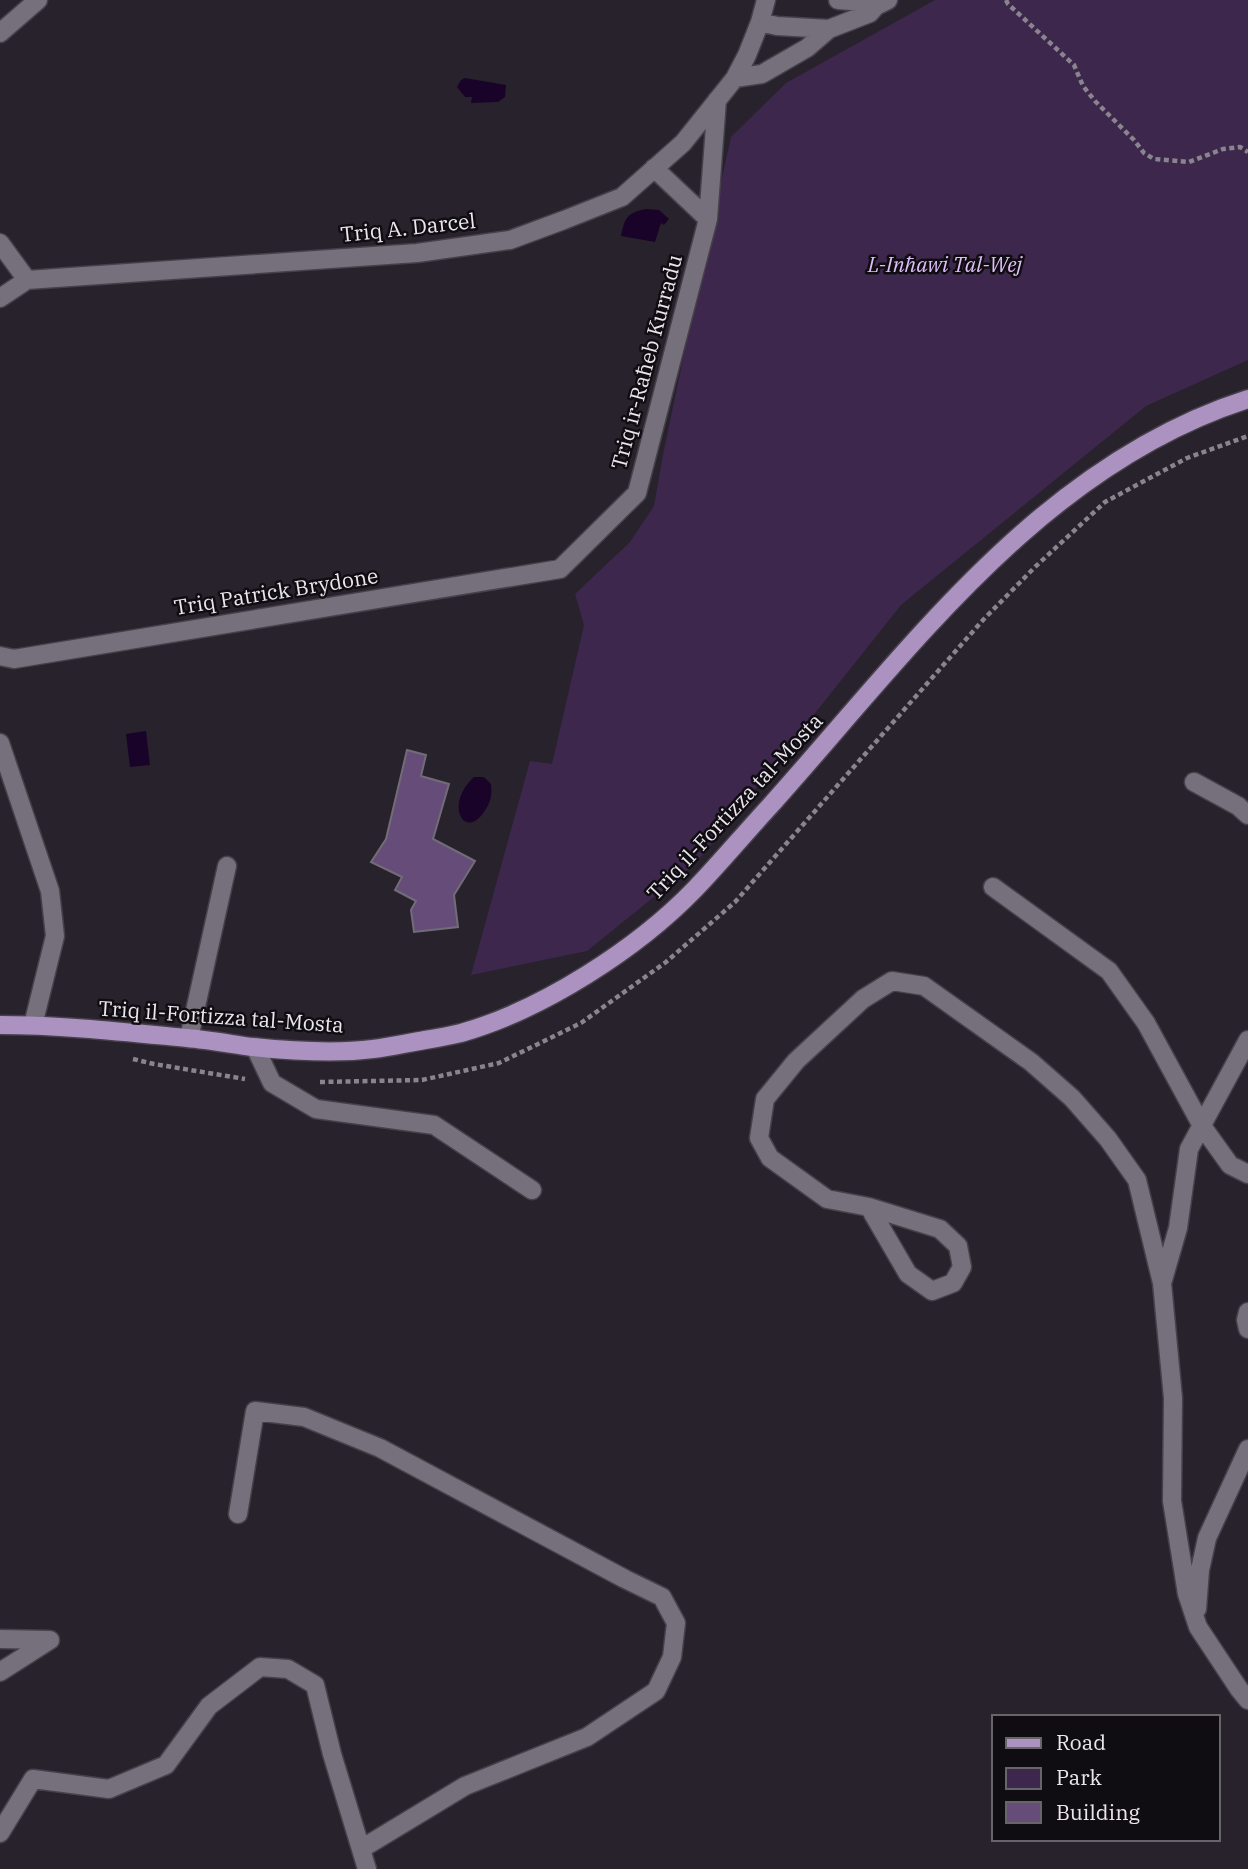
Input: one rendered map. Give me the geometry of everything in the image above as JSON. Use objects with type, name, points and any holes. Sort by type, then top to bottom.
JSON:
[{"type":"main road","name":"Triq il-Fortizza tal-Mosta","points":[[0,1025],[33,1025],[190,1038],[255,1047],[326,1051],[370,1050],[461,1033],[512,1014],[594,971],[646,934],[694,890],[898,660],[973,580],[1018,536],[1067,495],[1122,457],[1179,426],[1248,399]]},
{"type":"street","points":[[0,33],[38,0]]},
{"type":"street","points":[[735,78],[747,55],[766,0]]},
{"type":"street","points":[[838,0],[882,3]]},
{"type":"street","points":[[735,78],[762,74],[807,48],[829,29],[870,13],[882,3]]},
{"type":"street","points":[[760,22],[777,26],[829,29]]},
{"type":"street","name":"Triq A. Darcel","points":[[0,298],[27,280],[417,253],[510,240],[622,197],[683,143],[735,78]]},
{"type":"street","name":"Triq ir-Raħeb Kurradu","points":[[560,569],[637,494],[708,219],[717,100]]},
{"type":"street","points":[[654,168],[708,219]]},
{"type":"street","points":[[0,243],[27,280]]},
{"type":"street","name":"Triq Patrick Brydone","points":[[0,656],[14,659],[560,569]]},
{"type":"street","points":[[0,743],[50,891],[55,936],[33,1025]]},
{"type":"street","points":[[1194,782],[1238,806],[1248,816]]},
{"type":"street","points":[[190,1038],[227,866]]},
{"type":"street","points":[[993,887],[1109,971],[1146,1023],[1202,1126],[1230,1165],[1248,1174]]},
{"type":"street","points":[[869,1207],[908,1274],[932,1291],[953,1283],[962,1267],[958,1247],[940,1229],[869,1207],[827,1199],[770,1158],[759,1138],[765,1099],[796,1061],[863,999],[892,981],[924,986],[1031,1062],[1072,1098],[1108,1139],[1137,1180],[1162,1283],[1172,1398],[1172,1502],[1187,1594],[1198,1627],[1248,1700]]},
{"type":"street","points":[[1162,1283],[1178,1228],[1189,1149],[1248,1040]]},
{"type":"street","points":[[255,1047],[272,1083],[316,1109],[434,1125],[532,1190]]},
{"type":"street","points":[[1248,1312],[1248,1329]]},
{"type":"street","points":[[238,1514],[256,1411],[304,1417],[380,1448],[662,1597],[676,1623],[671,1657],[656,1691],[587,1737],[465,1786],[361,1849]]},
{"type":"street","points":[[1198,1627],[1200,1570],[1207,1538],[1248,1449]]},
{"type":"street","points":[[0,1639],[50,1640],[0,1672]]},
{"type":"street","points":[[0,1833],[33,1779],[109,1789],[166,1765],[209,1706],[260,1667],[279,1668],[288,1669],[315,1685],[332,1754],[367,1869]]},
{"type":"path","points":[[1006,0],[1074,65],[1083,86],[1144,153],[1154,159],[1188,162],[1223,149],[1240,147],[1248,152]]},
{"type":"path","points":[[129,1058],[272,1083],[422,1080],[499,1063],[581,1023],[666,961],[735,902],[983,620],[1105,502],[1187,458],[1248,436]]},
{"type":"green space","name":"L-Inħawi Tal-Wej","points":[[935,0],[1248,0],[1248,360],[1146,406],[901,605],[696,863],[587,951],[471,975],[530,761],[552,764],[584,625],[575,594],[630,542],[654,506],[731,137],[786,83]]},
{"type":"shaded area","points":[[465,78],[506,85],[505,97],[498,102],[471,103],[472,97],[465,97],[457,87]]},
{"type":"shaded area","points":[[646,209],[659,210],[669,219],[664,225],[661,223],[655,242],[621,236],[628,217]]},
{"type":"shaded area","points":[[146,731],[150,765],[130,767],[126,734]]},
{"type":"shaded area","points":[[474,777],[484,777],[491,784],[491,795],[484,812],[470,823],[460,816],[459,808],[465,787]]},
{"type":"building","points":[[407,750],[426,755],[421,776],[449,784],[433,839],[475,861],[454,895],[458,927],[414,932],[411,910],[416,901],[395,890],[402,877],[371,862],[386,839]]}]
